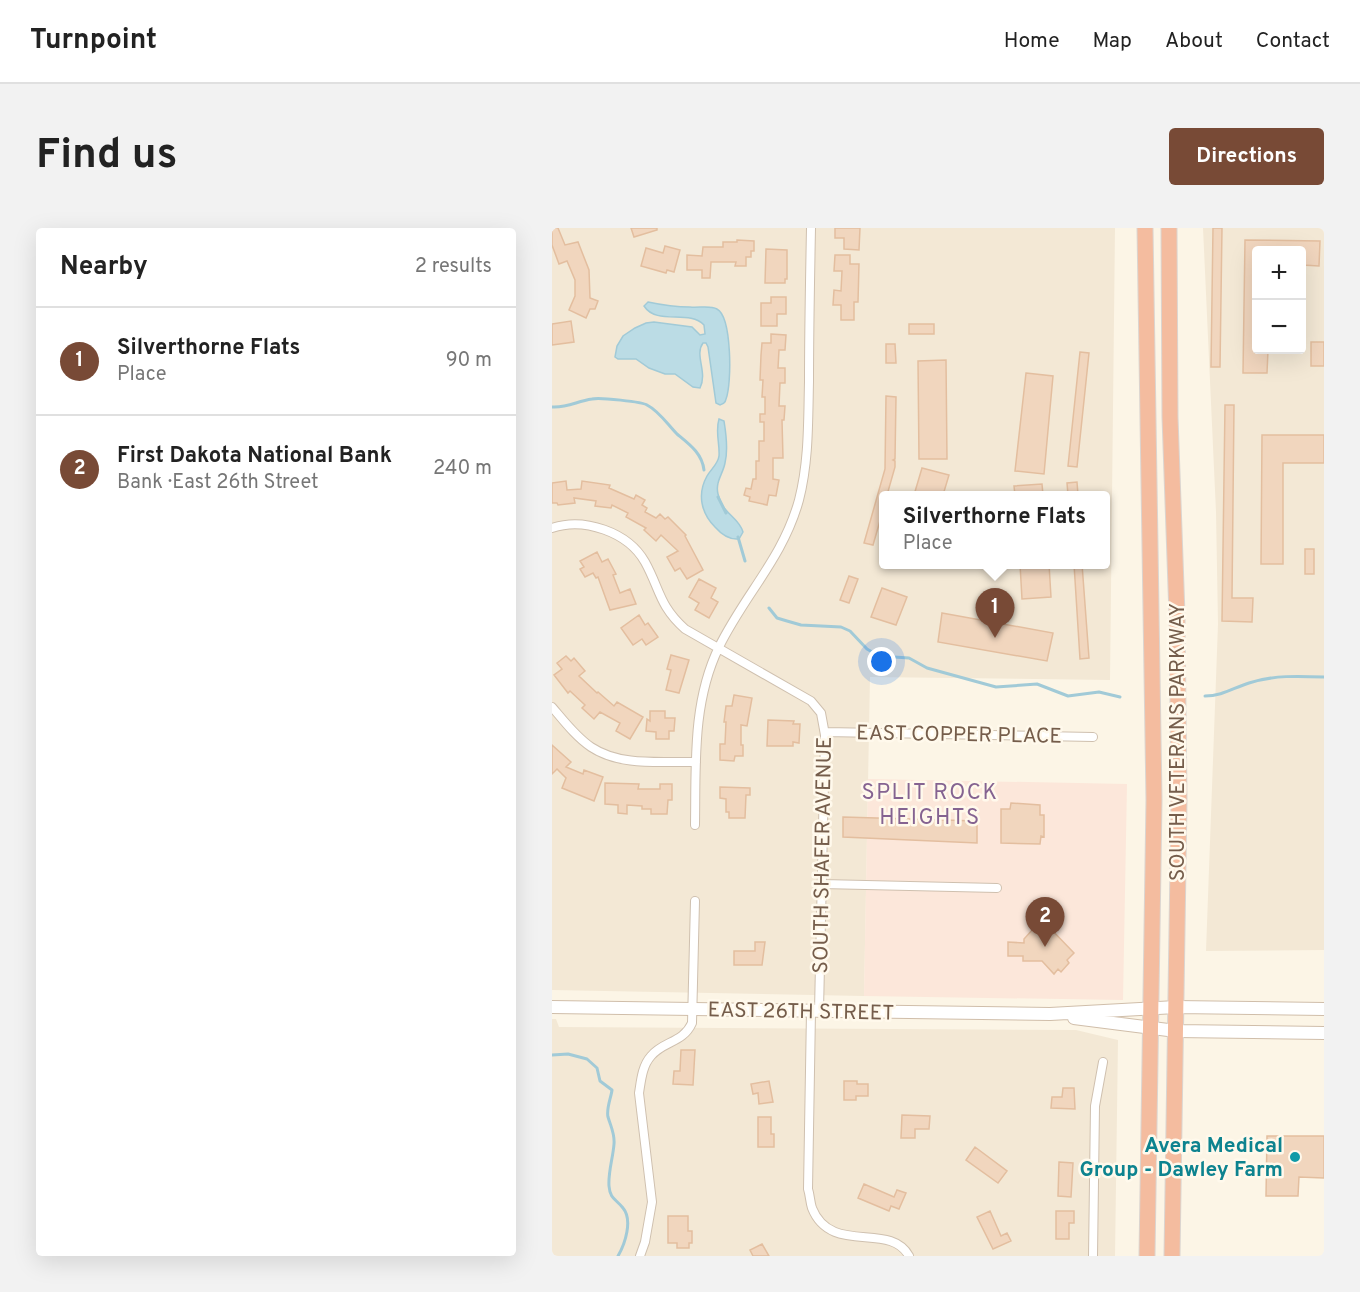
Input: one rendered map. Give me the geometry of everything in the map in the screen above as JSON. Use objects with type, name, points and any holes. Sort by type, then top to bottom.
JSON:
[{"type":"highway","name":"SOUTH VETERANS PARKWAY","points":[[1145,228],[1153,707],[1147,1256]]},
{"type":"highway","name":"SOUTH VETERANS PARKWAY","points":[[1169,228],[1170,417],[1179,742],[1172,1256]]},
{"type":"main road","name":"EAST 26TH STREET","points":[[552,1007],[1050,1014],[1176,1007],[1324,1009]]},
{"type":"main road","name":"EAST 26TH STREET","points":[[1050,1014],[1176,1031],[1324,1033]]},
{"type":"street","points":[[695,825],[700,707],[707,678],[730,626],[782,546],[794,517],[803,484],[808,442],[811,228]]},
{"type":"street","name":"SOUTH SHAFER AVENUE","points":[[552,528],[568,525],[592,526],[629,544],[645,561],[659,597],[669,614],[685,628],[811,701],[820,712],[825,732],[822,884],[808,1189],[812,1208],[823,1225],[836,1234],[892,1241],[909,1256]]},
{"type":"street","points":[[552,707],[582,740],[601,753],[635,760],[696,762]]},
{"type":"street","name":"EAST COPPER PLACE","points":[[825,732],[1093,737]]},
{"type":"street","points":[[822,884],[997,888]]},
{"type":"street","points":[[640,1256],[645,1242],[652,1202],[639,1094],[641,1079],[651,1054],[682,1037],[692,1023],[695,901]]},
{"type":"street","points":[[1093,1256],[1095,1106],[1103,1062]]},
{"type":"shaded area","points":[[552,228],[1115,228],[1110,680],[870,677],[864,996],[552,990]]},
{"type":"shaded area","points":[[1203,228],[1324,228],[1324,950],[1206,951],[1218,624],[1216,512]]},
{"type":"shaded area","points":[[868,779],[1127,784],[1123,1000],[864,996]]},
{"type":"shaded area","points":[[552,1019],[556,1019],[559,1027],[1076,1030],[1118,1040],[1115,1256],[552,1256]]},
{"type":"water","points":[[648,302],[680,307],[711,307],[717,309],[722,315],[726,324],[730,366],[728,391],[724,403],[720,405],[716,403],[706,343],[703,343],[700,353],[703,376],[700,388],[693,387],[675,374],[665,374],[649,368],[636,359],[615,357],[617,346],[623,336],[646,323],[692,327],[700,335],[705,334],[704,325],[698,320],[657,315],[644,306]]},
{"type":"water","points":[[719,419],[724,421],[727,448],[718,494],[723,506],[741,527],[743,532],[739,539],[723,535],[706,516],[702,503],[704,483],[719,456],[717,429]]},
{"type":"building","points":[[552,228],[558,228],[565,245],[578,242],[589,270],[590,298],[598,301],[595,309],[590,309],[586,318],[569,310],[575,296],[575,280],[567,261],[559,264],[552,245]]},
{"type":"building","points":[[631,228],[657,228],[657,230],[634,237]]},
{"type":"building","points":[[835,228],[860,228],[859,250],[844,249],[844,238],[835,238]]},
{"type":"building","points":[[1213,228],[1222,228],[1220,367],[1211,367]]},
{"type":"building","points":[[737,240],[754,241],[754,251],[751,251],[751,257],[746,257],[746,266],[735,266],[736,262],[711,262],[710,278],[702,278],[702,270],[687,270],[687,255],[702,256],[703,247],[723,247],[723,242],[737,242]]},
{"type":"building","points":[[1245,240],[1320,241],[1319,266],[1306,265],[1306,246],[1252,246],[1252,354],[1268,354],[1267,373],[1243,373]]},
{"type":"building","points":[[665,246],[680,250],[674,272],[667,270],[666,273],[641,266],[646,248],[663,253]]},
{"type":"building","points":[[766,249],[787,250],[785,283],[765,283]]},
{"type":"building","points":[[835,255],[850,255],[850,264],[859,264],[858,302],[854,302],[854,320],[841,320],[841,305],[833,305],[834,290],[841,291],[842,271],[834,271]]},
{"type":"building","points":[[771,297],[786,297],[786,314],[777,314],[777,326],[761,326],[761,303],[771,303]]},
{"type":"building","points":[[571,321],[574,342],[552,345],[552,324]]},
{"type":"building","points":[[909,324],[934,324],[934,334],[909,334]]},
{"type":"building","points":[[771,334],[786,335],[785,350],[779,350],[778,368],[785,368],[785,383],[780,383],[779,406],[785,406],[784,420],[782,420],[783,458],[773,458],[773,479],[779,480],[776,496],[769,495],[767,505],[749,501],[750,497],[744,495],[746,488],[751,489],[753,479],[756,479],[759,441],[764,441],[764,422],[760,422],[760,414],[765,414],[765,397],[762,397],[763,380],[760,380],[761,355],[762,343],[771,343]]},
{"type":"building","points":[[1311,342],[1324,342],[1324,366],[1311,366]]},
{"type":"building","points":[[886,344],[895,344],[896,363],[886,363]]},
{"type":"building","points":[[1080,352],[1089,353],[1077,467],[1068,466]]},
{"type":"building","points":[[946,360],[947,459],[919,459],[918,361]]},
{"type":"building","points":[[1026,373],[1053,376],[1044,474],[1015,471]]},
{"type":"building","points":[[886,396],[896,397],[895,459],[893,460],[895,467],[888,491],[879,491],[879,524],[873,545],[864,543],[885,469]]},
{"type":"building","points":[[1225,405],[1234,405],[1232,598],[1253,598],[1252,622],[1222,621]]},
{"type":"building","points":[[1262,435],[1324,435],[1324,463],[1283,463],[1283,564],[1261,564]]},
{"type":"building","points":[[922,468],[949,475],[944,491],[915,491]]},
{"type":"building","points":[[566,481],[567,490],[581,489],[582,481],[610,485],[609,488],[634,499],[636,495],[645,500],[642,505],[647,508],[645,512],[656,518],[660,514],[665,519],[668,517],[686,535],[703,570],[687,579],[680,568],[675,571],[667,557],[678,551],[661,535],[656,541],[644,530],[646,528],[626,517],[628,513],[612,505],[611,508],[595,506],[596,501],[574,498],[575,503],[558,505],[552,503],[552,483]]},
{"type":"building","points":[[1077,482],[1078,491],[1068,491],[1067,483]]},
{"type":"building","points":[[1042,484],[1043,491],[1015,491],[1014,486]]},
{"type":"building","points":[[1305,549],[1314,549],[1314,574],[1305,574]]},
{"type":"building","points":[[597,552],[602,562],[608,559],[616,574],[613,575],[620,593],[630,589],[636,604],[610,610],[598,577],[596,578],[593,573],[585,577],[580,569],[584,567],[580,561]]},
{"type":"building","points":[[1020,569],[1049,569],[1051,597],[1022,599]]},
{"type":"building","points":[[1074,569],[1082,569],[1089,658],[1080,659]]},
{"type":"building","points":[[849,576],[858,579],[849,603],[840,600]]},
{"type":"building","points":[[699,579],[716,588],[711,598],[718,602],[709,618],[695,610],[699,603],[689,597]]},
{"type":"building","points":[[882,588],[907,597],[896,625],[871,617]]},
{"type":"building","points":[[942,613],[1053,633],[1047,661],[938,642]]},
{"type":"building","points":[[639,615],[645,625],[648,623],[658,637],[646,645],[642,639],[633,645],[621,628]]},
{"type":"building","points":[[671,655],[689,660],[679,693],[666,690],[671,670],[667,669]]},
{"type":"building","points":[[566,656],[571,661],[574,658],[585,671],[579,676],[597,693],[614,706],[617,702],[643,717],[630,739],[616,731],[620,723],[600,712],[594,719],[582,708],[585,705],[570,691],[568,693],[554,675],[562,669],[557,663]]},
{"type":"building","points":[[734,695],[752,698],[747,726],[741,725],[743,756],[735,756],[734,761],[720,760],[720,744],[725,744],[726,706],[732,706]]},
{"type":"building","points":[[650,711],[665,711],[665,718],[675,718],[674,731],[669,731],[669,739],[656,739],[656,732],[646,731],[647,719],[650,721]]},
{"type":"building","points":[[768,720],[794,721],[793,724],[800,724],[799,743],[793,742],[793,746],[767,746]]},
{"type":"building","points":[[552,745],[571,762],[566,767],[583,774],[584,770],[603,777],[594,801],[562,788],[566,778],[557,769],[552,774]]},
{"type":"building","points":[[605,783],[639,784],[638,789],[660,789],[660,784],[672,784],[672,800],[668,800],[667,814],[651,814],[651,809],[627,805],[627,814],[618,813],[618,805],[605,804]]},
{"type":"building","points":[[720,787],[750,788],[750,795],[746,795],[745,818],[729,818],[729,812],[726,812],[726,799],[720,798]]},
{"type":"building","points":[[1011,803],[1040,805],[1040,815],[1044,815],[1044,837],[1041,836],[1040,844],[1001,843],[1001,809],[1010,809]]},
{"type":"building","points":[[843,817],[977,821],[977,843],[843,837]]},
{"type":"building","points":[[1048,926],[1074,953],[1067,960],[1069,963],[1061,972],[1058,969],[1054,974],[1042,961],[1023,961],[1023,956],[1008,956],[1008,942],[1024,943],[1024,939],[1033,929],[1039,935]]},
{"type":"building","points":[[755,942],[765,942],[762,965],[734,965],[734,951],[755,951]]},
{"type":"building","points":[[681,1050],[695,1050],[693,1085],[673,1084],[674,1071],[680,1071]]},
{"type":"building","points":[[769,1081],[773,1102],[759,1104],[758,1093],[753,1094],[751,1084]]},
{"type":"building","points":[[844,1081],[868,1084],[868,1096],[856,1096],[856,1100],[844,1100]]},
{"type":"building","points":[[1063,1088],[1074,1088],[1075,1109],[1051,1108],[1052,1097],[1062,1097]]},
{"type":"building","points":[[902,1115],[930,1116],[929,1129],[915,1129],[915,1138],[901,1138]]},
{"type":"building","points":[[758,1117],[771,1117],[774,1147],[758,1147]]},
{"type":"building","name":"Avera Medical Group - Dawley Farm","points":[[1267,1136],[1324,1136],[1324,1178],[1299,1177],[1298,1196],[1266,1196]]},
{"type":"building","points":[[975,1147],[1007,1171],[998,1183],[966,1160]]},
{"type":"building","points":[[1059,1162],[1073,1163],[1071,1197],[1058,1196]]},
{"type":"building","points":[[864,1184],[894,1197],[897,1190],[906,1193],[899,1209],[891,1206],[889,1211],[858,1198]]},
{"type":"building","points":[[990,1211],[1001,1236],[1007,1233],[1011,1241],[993,1249],[977,1217]]},
{"type":"building","points":[[1056,1211],[1074,1211],[1074,1223],[1069,1223],[1069,1239],[1056,1239]]},
{"type":"building","points":[[668,1216],[688,1216],[688,1231],[692,1231],[692,1243],[689,1243],[689,1248],[677,1248],[677,1243],[668,1243]]},
{"type":"building","points":[[762,1244],[769,1256],[753,1256],[750,1250]]},
{"type":"waterway","points":[[552,407],[596,399],[630,401],[647,405],[694,449],[701,459],[704,470]]},
{"type":"waterway","points":[[718,497],[726,513]]},
{"type":"waterway","points":[[738,537],[745,561]]},
{"type":"waterway","points":[[769,608],[777,618],[801,625],[841,627],[850,631],[867,649],[879,656],[909,658],[927,668],[996,687],[1037,684],[1068,696],[1099,692],[1120,697]]},
{"type":"waterway","points":[[1205,696],[1277,677],[1324,677]]},
{"type":"waterway","points":[[552,1055],[568,1054],[587,1059],[597,1068],[600,1081],[612,1090],[608,1114],[614,1140],[609,1186],[612,1196],[626,1213],[628,1225],[618,1256]]},
{"type":"place","name":"Silverthorne Flats","points":[[995,638]]},
{"type":"place","name":"First Dakota National Bank","points":[[1045,947]]},
{"type":"place","name":"Avera Medical Group - Dawley Farm","points":[[1295,1157]]},
{"type":"district","name":"SPLIT ROCK HEIGHTS","points":[[930,804]]}]
